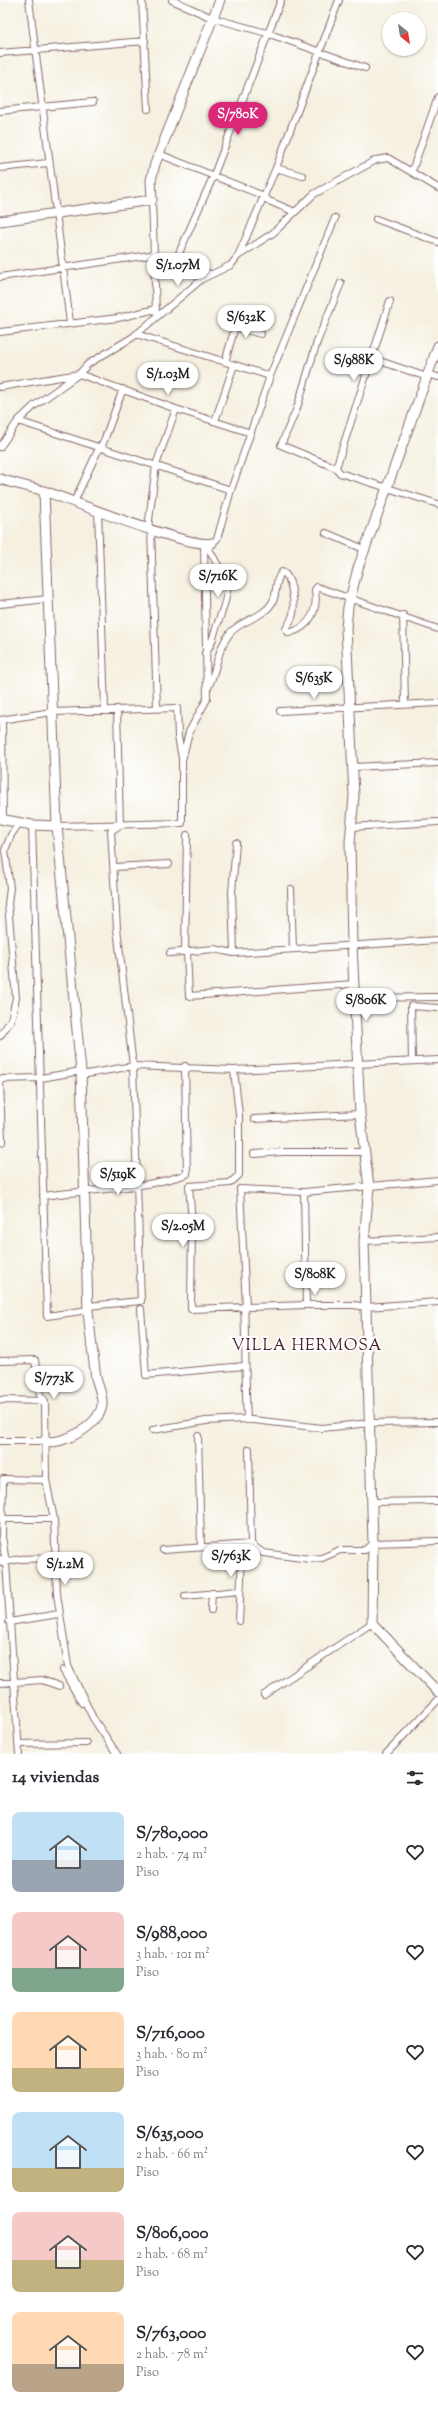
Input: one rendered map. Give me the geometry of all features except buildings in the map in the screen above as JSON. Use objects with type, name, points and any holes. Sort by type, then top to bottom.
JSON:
[{"type":"street","points":[[29,0],[48,163],[64,270],[70,323]]},
{"type":"street","points":[[142,0],[148,109]]},
{"type":"street","points":[[172,0],[212,18],[267,33],[365,68]]},
{"type":"street","points":[[156,312],[151,180],[220,0]]},
{"type":"street","points":[[175,262],[213,177],[267,33],[281,0]]},
{"type":"street","points":[[238,256],[276,168],[318,52],[339,0]]},
{"type":"street","points":[[0,54],[145,41]]},
{"type":"street","points":[[412,171],[438,97]]},
{"type":"street","points":[[0,111],[93,102]]},
{"type":"street","points":[[160,154],[213,177],[264,196],[269,201],[295,212]]},
{"type":"street","points":[[1,445],[18,420],[53,391],[80,374],[88,364],[136,334],[156,312],[211,274],[230,265],[238,256],[273,233],[314,194],[352,175],[376,160],[388,158],[412,171],[438,188]]},
{"type":"street","points":[[0,168],[48,163]]},
{"type":"street","points":[[276,168],[303,176]]},
{"type":"street","points":[[0,221],[152,200]]},
{"type":"street","points":[[0,479],[44,491],[150,529],[208,544],[217,539],[231,490],[270,376],[335,218]]},
{"type":"street","points":[[376,219],[438,242]]},
{"type":"street","points":[[0,277],[64,270],[155,256],[211,274]]},
{"type":"street","points":[[341,284],[317,342],[297,408],[280,445],[336,468],[340,473],[438,504]]},
{"type":"street","points":[[336,468],[390,301]]},
{"type":"street","points":[[0,332],[156,312]]},
{"type":"street","points":[[224,362],[234,327],[261,334]]},
{"type":"street","points":[[136,334],[270,376]]},
{"type":"street","points":[[438,346],[364,549],[350,598],[346,628],[354,796],[350,827],[352,945],[360,1114],[369,1187],[364,1241],[373,1543],[372,1623],[438,1692]]},
{"type":"street","points":[[371,358],[438,377]]},
{"type":"street","points":[[215,421],[234,365]]},
{"type":"street","points":[[0,387],[49,381],[80,374],[176,409],[251,433]]},
{"type":"street","points":[[74,502],[101,446],[123,389]]},
{"type":"street","points":[[157,708],[150,529],[156,465],[176,409]]},
{"type":"street","points":[[18,420],[101,446],[231,490]]},
{"type":"street","points":[[0,1441],[44,1441],[51,1443],[65,1440],[76,1434],[100,1412],[102,1404],[90,1338],[81,1073],[57,826],[44,491]]},
{"type":"street","points":[[98,511],[105,710]]},
{"type":"street","points":[[326,533],[364,549]]},
{"type":"street","points":[[205,653],[214,638],[229,589],[208,544]]},
{"type":"street","points":[[208,544],[205,653],[208,689]]},
{"type":"street","points":[[182,760],[189,732],[198,713],[204,706],[216,662],[229,634],[241,623],[264,611],[272,604],[276,593],[278,576],[282,572],[288,578],[293,602],[293,614],[286,629],[289,633],[304,625],[313,615],[317,604],[315,590],[317,587],[403,615],[438,629]]},
{"type":"street","points":[[0,604],[48,599]]},
{"type":"street","points":[[403,615],[405,704]]},
{"type":"street","points":[[280,712],[438,703]]},
{"type":"street","points":[[177,708],[178,737],[182,760],[182,823],[57,826],[32,825],[2,819],[1,720],[52,712],[105,710],[177,708]]},
{"type":"street","points":[[117,709],[120,825]]},
{"type":"street","points":[[353,767],[438,764]]},
{"type":"street","points":[[0,1036],[11,1020],[16,998],[5,850],[11,835],[20,822]]},
{"type":"street","points":[[350,827],[438,822]]},
{"type":"street","points":[[32,825],[47,1316],[88,1308],[140,1301],[134,1066],[117,928],[111,832],[120,825]]},
{"type":"street","points":[[187,835],[186,951],[189,996],[354,984]]},
{"type":"street","points":[[234,953],[232,892],[236,843]]},
{"type":"street","points":[[114,867],[169,864]]},
{"type":"street","points":[[291,889],[294,949]]},
{"type":"street","points":[[170,953],[214,949],[234,953],[438,940]]},
{"type":"street","points":[[355,998],[438,997]]},
{"type":"street","points":[[412,1060],[411,1006],[438,1008]]},
{"type":"street","points":[[2,1142],[0,1079],[40,1078],[134,1066],[185,1066],[234,1070],[412,1060],[438,1060]]},
{"type":"street","points":[[44,1196],[85,1190],[138,1186],[171,1180],[187,1174],[185,1066]]},
{"type":"street","points":[[234,1070],[239,1115],[239,1176],[230,1183],[189,1186],[192,1222],[191,1309],[306,1305],[354,1305],[366,1307],[438,1302]]},
{"type":"street","points":[[254,1119],[360,1114]]},
{"type":"street","points":[[254,1154],[283,1152],[365,1152]]},
{"type":"street","points":[[247,1420],[244,1366],[246,1355],[245,1306],[240,1189],[304,1192],[369,1187],[416,1180],[438,1180]]},
{"type":"street","points":[[304,1192],[306,1305]]},
{"type":"street","points":[[364,1241],[438,1237]]},
{"type":"street","points":[[141,1309],[146,1375],[244,1366]]},
{"type":"street","points":[[0,1361],[35,1360],[40,1395],[45,1401],[44,1441],[46,1480],[54,1518],[57,1558],[56,1580],[59,1614],[68,1666],[93,1718]]},
{"type":"street","points":[[0,1400],[45,1401]]},
{"type":"street","points":[[153,1430],[206,1421],[247,1420],[322,1428],[370,1423],[438,1422]]},
{"type":"street","points":[[198,1436],[201,1546]]},
{"type":"street","points":[[239,1621],[239,1591],[242,1557],[251,1544],[249,1449]]},
{"type":"street","points":[[19,1754],[9,1622],[2,1562],[3,1480],[46,1480]]},
{"type":"street","points":[[371,1502],[438,1501]]},
{"type":"street","points":[[3,1520],[54,1518]]},
{"type":"street","points":[[162,1550],[201,1546],[251,1544],[263,1553],[310,1559],[322,1558],[340,1550],[365,1550],[373,1543],[438,1541]]},
{"type":"street","points":[[2,1562],[19,1559],[57,1558]]},
{"type":"street","points":[[185,1596],[239,1591]]},
{"type":"street","points":[[211,1610],[212,1594]]},
{"type":"street","points":[[9,1622],[59,1614]]},
{"type":"street","points":[[264,1695],[372,1623]]},
{"type":"street","points":[[63,1670],[117,1754]]},
{"type":"street","points":[[0,1684],[14,1681],[42,1680],[59,1686]]},
{"type":"street","points":[[386,1754],[438,1700]]},
{"type":"street","points":[[18,1744],[86,1743]]},
{"type":"district","name":"VILLA HERMOSA","points":[[307,1344]]}]
